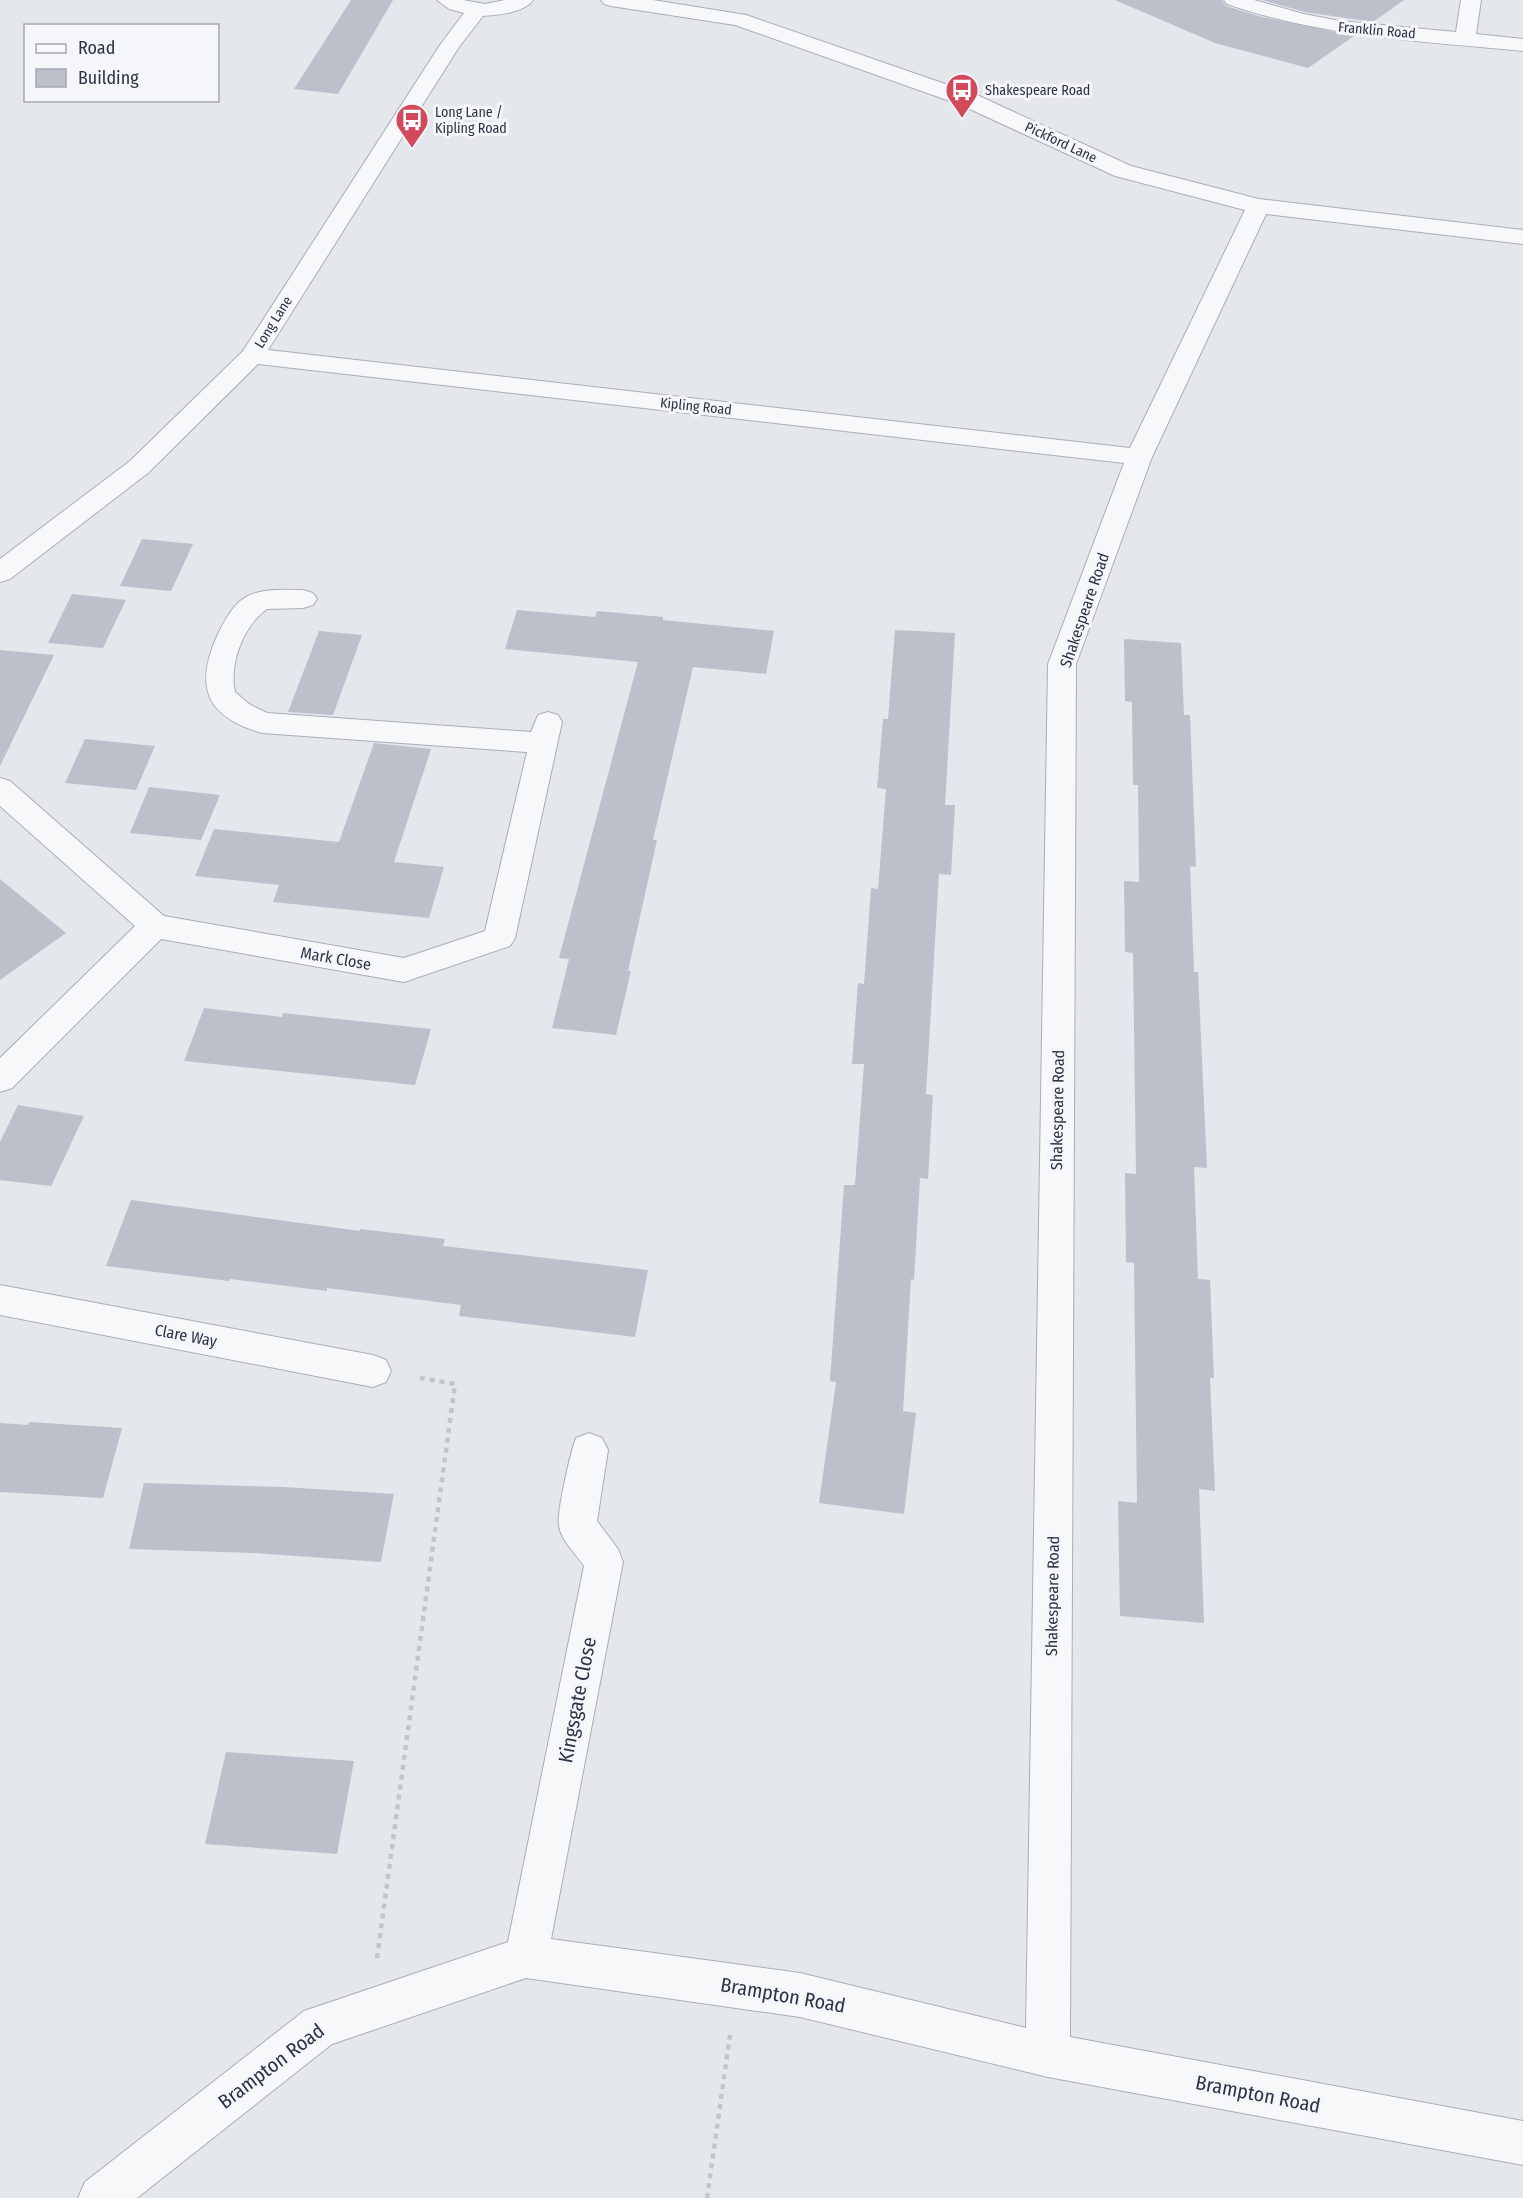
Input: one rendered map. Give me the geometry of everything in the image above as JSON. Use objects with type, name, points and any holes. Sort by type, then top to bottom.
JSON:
[{"type":"street","points":[[447,0],[460,7],[477,10],[495,10],[523,0]]},
{"type":"street","name":"Pickford Lane","points":[[611,0],[739,19],[969,100],[1123,171],[1258,206],[1523,237]]},
{"type":"street","name":"Franklin Road","points":[[1234,0],[1268,13],[1324,26],[1523,45]]},
{"type":"street","points":[[1465,38],[1471,0]]},
{"type":"street","name":"Long Lane","points":[[0,573],[138,467],[252,356],[450,45],[477,10]]},
{"type":"street","name":"Shakespeare Road","points":[[1048,2055],[1062,664],[1139,457],[1258,206]]},
{"type":"street","name":"Kipling Road","points":[[252,356],[1139,457]]},
{"type":"street","name":"Mark Close","points":[[155,926],[404,970],[499,938],[545,733],[262,723],[239,712],[221,694],[218,678],[236,623],[244,611],[256,603],[274,599],[303,599]]},
{"type":"street","points":[[0,789],[155,926],[0,1079]]},
{"type":"street","name":"Clare Way","points":[[0,1300],[373,1371]]},
{"type":"street","name":"Kingsgate Close","points":[[526,1957],[604,1562],[577,1525],[589,1450]]},
{"type":"street","name":"Brampton Road","points":[[101,2198],[319,2026],[526,1957],[800,1995],[1048,2055],[1523,2143]]},
{"type":"path","points":[[370,2009],[455,1384],[373,1371]]},
{"type":"path","points":[[707,2198],[737,1987]]},
{"type":"building","points":[[351,0],[393,0],[338,94],[294,89]]},
{"type":"building","points":[[1115,0],[1222,0],[1226,6],[1262,17],[1354,36],[1308,68],[1215,43]]},
{"type":"building","points":[[1262,0],[1404,0],[1373,22],[1305,12]]},
{"type":"building","points":[[142,539],[193,544],[171,591],[120,586]]},
{"type":"building","points":[[72,594],[126,600],[103,648],[48,643]]},
{"type":"building","points":[[517,610],[595,617],[597,611],[774,631],[766,674],[693,667],[653,840],[657,840],[616,1035],[552,1028],[569,959],[559,958],[638,662],[505,649]]},
{"type":"building","points":[[895,630],[955,633],[945,805],[955,805],[951,875],[939,874],[926,1094],[933,1095],[928,1179],[920,1178],[903,1411],[916,1413],[904,1514],[819,1503],[836,1382],[830,1381],[844,1185],[855,1185],[864,1064],[852,1064],[858,983],[864,984],[871,888],[878,889],[886,789],[877,788],[883,719],[888,719]]},
{"type":"building","points":[[319,631],[362,635],[333,715],[288,712]]},
{"type":"building","points":[[1124,639],[1181,643],[1184,715],[1190,715],[1196,867],[1190,866],[1194,972],[1198,972],[1207,1168],[1194,1167],[1198,1279],[1210,1280],[1214,1378],[1210,1378],[1215,1491],[1199,1489],[1204,1623],[1120,1616],[1118,1501],[1137,1503],[1134,1263],[1126,1262],[1125,1173],[1136,1174],[1133,953],[1125,952],[1124,881],[1139,882],[1138,785],[1133,785],[1132,702],[1125,701]]},
{"type":"building","points":[[0,650],[54,655],[0,766]]},
{"type":"building","points":[[85,739],[155,746],[136,790],[65,783]]},
{"type":"building","points":[[374,743],[431,749],[394,862],[444,867],[429,918],[273,902],[279,885],[195,876],[214,829],[339,842]]},
{"type":"building","points":[[149,787],[220,795],[201,840],[130,833]]},
{"type":"building","points":[[0,879],[66,933],[0,980]]},
{"type":"building","points":[[204,1008],[282,1017],[283,1013],[431,1029],[415,1085],[184,1061]]},
{"type":"building","points":[[18,1105],[84,1116],[51,1186],[0,1180],[0,1142]]},
{"type":"building","points":[[131,1200],[360,1231],[360,1229],[445,1239],[443,1246],[648,1270],[635,1337],[459,1316],[461,1305],[327,1288],[327,1291],[106,1266]]},
{"type":"building","points":[[29,1422],[122,1428],[103,1498],[0,1492],[0,1423],[28,1425]]},
{"type":"building","points":[[144,1483],[283,1487],[394,1494],[381,1562],[254,1553],[129,1549]]},
{"type":"building","points":[[226,1752],[354,1761],[337,1854],[205,1844]]},
{"type":"place","name":"Shakespeare Road","points":[[962,119]]},
{"type":"place","name":"Long Lane / Kipling Road","points":[[412,149]]}]
